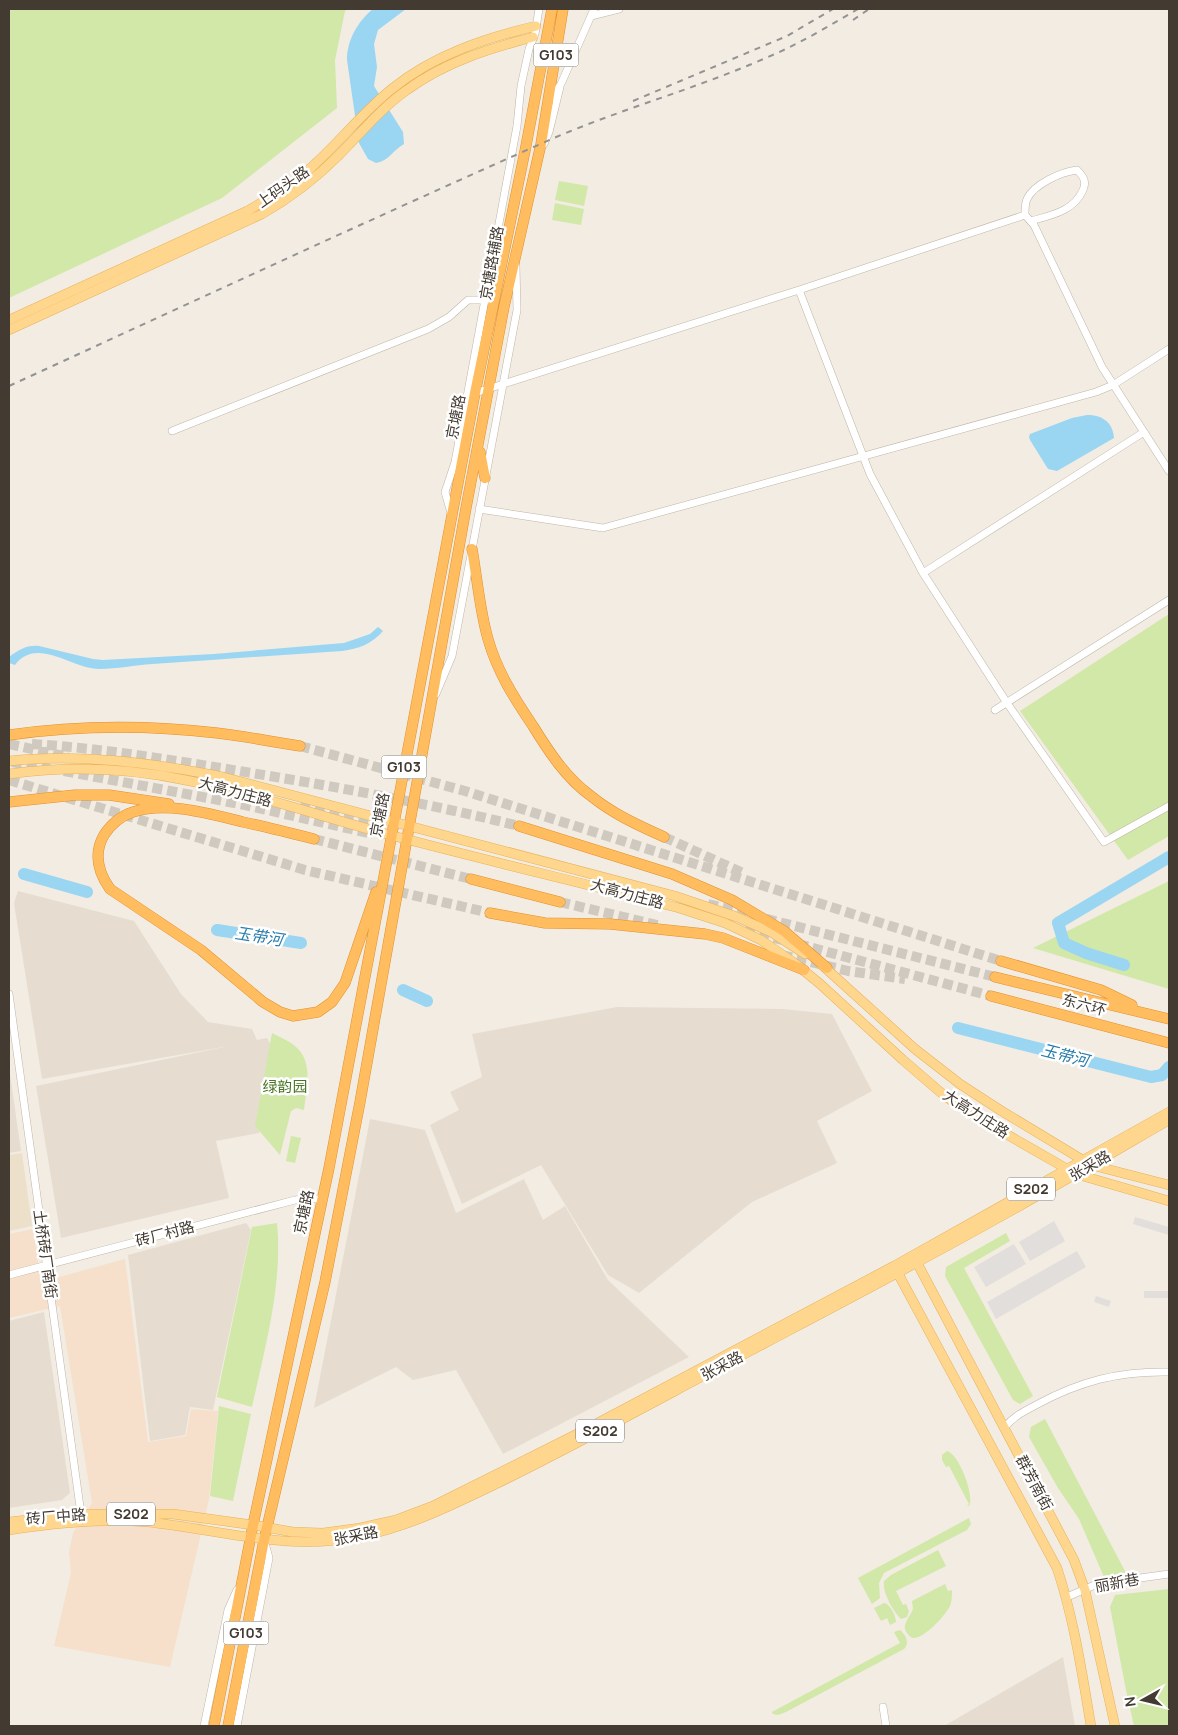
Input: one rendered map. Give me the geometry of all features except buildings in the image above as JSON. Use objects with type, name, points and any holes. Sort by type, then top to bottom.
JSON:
[{"type":"highway","name":"京塘路","points":[[251,1538],[322,1200],[476,394],[490,300],[537,91],[552,9]]},
{"type":"highway","name":"京塘路","points":[[267,1528],[325,1282],[362,1093],[406,839],[504,307],[538,158],[563,9]]},
{"type":"highway","points":[[479,444],[485,478]]},
{"type":"highway","points":[[472,548],[487,637],[496,664],[509,690],[538,735],[561,768],[589,796],[616,814],[664,837]]},
{"type":"highway","points":[[9,735],[67,728],[144,728],[218,733],[300,746]]},
{"type":"highway","points":[[9,802],[75,795],[109,795],[156,801],[314,839]]},
{"type":"highway","points":[[196,811],[163,808],[146,809],[125,815],[115,822],[102,840],[98,851],[103,878],[110,888],[201,950],[263,1002],[280,1012],[293,1016],[318,1012],[332,1002],[345,983],[386,863]]},
{"type":"highway","points":[[519,826],[672,874],[732,900],[784,930],[827,968]]},
{"type":"highway","points":[[471,879],[560,902]]},
{"type":"highway","points":[[490,913],[545,922],[610,924],[705,934],[723,938],[804,970]]},
{"type":"highway","points":[[1002,960],[1101,990],[1148,1013]]},
{"type":"highway","name":"东六环","points":[[996,977],[1169,1019]]},
{"type":"highway","name":"东六环","points":[[990,996],[1169,1043]]},
{"type":"highway","name":"G103","points":[[228,1726],[267,1528]]},
{"type":"highway","name":"G103","points":[[214,1726],[251,1538]]},
{"type":"main road","name":"上码头路","points":[[9,330],[150,261],[270,198],[316,164],[393,88],[430,64],[482,41],[536,26]]},
{"type":"main road","name":"上码头路","points":[[9,320],[150,261],[220,235],[262,214],[286,200],[308,183],[337,157],[377,115],[413,85],[463,58],[533,37]]},
{"type":"main road","points":[[214,227],[215,234],[220,235]]},
{"type":"main road","name":"大高力庄路","points":[[9,761],[51,758],[97,760],[191,770],[675,896],[737,916],[771,932],[827,968],[915,1049],[960,1084],[1082,1160],[1091,1165],[1169,1185]]},
{"type":"main road","name":"大高力庄路","points":[[9,774],[40,770],[96,770],[184,779],[406,839],[670,906],[725,923],[762,940],[804,970],[902,1060],[946,1097],[992,1126],[1076,1174],[1169,1201]]},
{"type":"main road","name":"张采路","points":[[915,1259],[1082,1160],[1169,1112]]},
{"type":"main road","name":"张采路","points":[[253,1525],[293,1532],[323,1533],[360,1528],[396,1520],[433,1506],[577,1434],[915,1259],[1076,1174],[1169,1120]]},
{"type":"main road","points":[[1130,1190],[1126,1187],[1125,1183],[1126,1179],[1132,1175]]},
{"type":"main road","name":"群芳南街","points":[[915,1259],[1074,1560],[1085,1590],[1115,1726]]},
{"type":"main road","name":"张采路","points":[[251,1538],[293,1542],[333,1541],[399,1527],[436,1512],[611,1426],[895,1269]]},
{"type":"main road","name":"群芳南街","points":[[895,1269],[1057,1568],[1079,1653],[1091,1726]]},
{"type":"main road","name":"砖厂中路","points":[[9,1522],[81,1514],[174,1514],[253,1525]]},
{"type":"main road","name":"砖厂中路","points":[[9,1530],[63,1523],[106,1521],[136,1522],[251,1538]]},
{"type":"street","name":"京塘路辅路","points":[[452,516],[445,492],[454,462],[490,300],[517,126],[521,86],[539,9]]},
{"type":"street","points":[[538,158],[549,132],[561,84],[594,9]]},
{"type":"street","points":[[591,16],[619,9]]},
{"type":"street","points":[[548,101],[561,84]]},
{"type":"street","points":[[1024,215],[1027,199],[1054,175],[1076,170],[1084,176],[1085,185],[1080,197],[1072,206],[1057,214],[1032,221]]},
{"type":"street","points":[[1024,215],[1032,221],[1102,367],[1169,471]]},
{"type":"street","points":[[476,394],[1024,215]]},
{"type":"street","name":"京塘路辅路","points":[[430,708],[452,656],[517,310],[516,254]]},
{"type":"street","points":[[799,290],[870,474],[923,573],[1007,703],[1104,842],[1169,806]]},
{"type":"street","points":[[172,431],[428,329],[449,317],[468,300],[490,300]]},
{"type":"street","points":[[479,509],[603,528],[1096,392],[1113,385],[1169,349]]},
{"type":"street","points":[[923,573],[1144,432]]},
{"type":"street","points":[[995,710],[1169,600]]},
{"type":"street","name":"土桥砖厂南街","points":[[9,994],[11,1030],[81,1514]]},
{"type":"street","name":"砖厂村路","points":[[9,1275],[295,1200],[311,1198],[322,1200]]},
{"type":"street","points":[[1005,1427],[1013,1416],[1064,1390],[1089,1381],[1115,1375],[1169,1372]]},
{"type":"street","points":[[237,1726],[269,1558],[264,1540]]},
{"type":"street","name":"丽新巷","points":[[1066,1597],[1102,1584],[1169,1574]]},
{"type":"street","points":[[204,1726],[228,1610],[243,1579]]},
{"type":"street","points":[[883,1707],[886,1726]]},
{"type":"shaded area","points":[[18,891],[134,921],[181,994],[208,1022],[252,1029],[257,1040],[267,1038],[275,1053],[259,1133],[216,1141],[229,1198],[61,1238],[36,1086],[229,1046],[42,1079],[14,903]]},
{"type":"shaded area","points":[[617,1007],[783,1009],[832,1014],[872,1091],[817,1121],[837,1163],[752,1202],[639,1293],[608,1275],[541,1165],[462,1204],[430,1125],[459,1110],[450,1092],[482,1077],[472,1034]]},
{"type":"shaded area","points":[[9,1067],[21,1151],[9,1153]]},
{"type":"shaded area","points":[[370,1119],[425,1130],[456,1213],[524,1179],[543,1220],[565,1206],[608,1280],[689,1357],[503,1454],[456,1370],[413,1380],[396,1367],[314,1408]]},
{"type":"shaded area","points":[[22,1153],[32,1226],[9,1231],[9,1155]]},
{"type":"shaded area","points":[[1135,1217],[1169,1227],[1169,1235],[1133,1224]]},
{"type":"shaded area","points":[[1054,1221],[1065,1241],[1030,1261],[1019,1242]]},
{"type":"shaded area","points":[[246,1223],[251,1230],[213,1410],[190,1407],[185,1435],[150,1441],[128,1255]]},
{"type":"shaded area","points":[[33,1229],[41,1282],[125,1259],[148,1442],[186,1436],[191,1409],[218,1411],[209,1499],[170,1667],[54,1646],[71,1573],[69,1552],[73,1533],[92,1503],[60,1306],[9,1318],[9,1234]]},
{"type":"shaded area","points":[[1014,1244],[1026,1264],[986,1287],[974,1267]]},
{"type":"shaded area","points":[[1077,1251],[1086,1267],[996,1319],[987,1302]]},
{"type":"shaded area","points":[[1144,1291],[1169,1291],[1169,1298],[1144,1298]]},
{"type":"shaded area","points":[[1096,1296],[1111,1301],[1109,1307],[1094,1302]]},
{"type":"shaded area","points":[[44,1312],[70,1493],[62,1500],[9,1508],[9,1321]]},
{"type":"shaded area","points":[[1063,1657],[1075,1726],[944,1726]]},
{"type":"green space","points":[[9,9],[348,9],[345,11],[335,60],[337,108],[222,198],[9,298]]},
{"type":"green space","points":[[559,181],[588,186],[584,206],[555,200]]},
{"type":"green space","points":[[555,203],[584,209],[581,225],[552,220]]},
{"type":"green space","points":[[1169,614],[1169,836],[1128,860],[1020,711]]},
{"type":"green space","points":[[1169,881],[1169,989],[1033,948]]},
{"type":"green space","name":"绿韵园","points":[[272,1033],[288,1041],[302,1053],[308,1077],[304,1110],[296,1108],[291,1111],[280,1155],[255,1126]]},
{"type":"green space","points":[[291,1136],[301,1138],[295,1163],[286,1161]]},
{"type":"green space","points":[[277,1223],[277,1269],[272,1315],[252,1407],[217,1397],[252,1227]]},
{"type":"green space","points":[[1006,1233],[1010,1241],[964,1268],[1033,1396],[1020,1404],[1013,1400],[945,1276],[946,1267]]},
{"type":"green space","points":[[219,1406],[251,1414],[233,1501],[210,1496]]},
{"type":"green space","points":[[1045,1419],[1126,1573],[1104,1577],[1079,1519],[1058,1488],[1029,1437],[1031,1427]]},
{"type":"green space","points":[[947,1451],[956,1459],[965,1476],[970,1494],[969,1506],[967,1506],[969,1504],[949,1466],[946,1467],[942,1460],[942,1455]]},
{"type":"green space","points":[[969,1518],[971,1524],[967,1530],[884,1573],[879,1583],[880,1598],[872,1604],[858,1578]]},
{"type":"green space","points":[[938,1550],[946,1566],[896,1591],[903,1605],[906,1604],[909,1611],[907,1617],[901,1619],[889,1601],[884,1581],[891,1575]]},
{"type":"green space","points":[[945,1584],[948,1591],[952,1590],[950,1606],[939,1621],[928,1631],[917,1638],[912,1638],[906,1631],[905,1624],[913,1609],[912,1601]]},
{"type":"green space","points":[[1169,1589],[1169,1726],[1134,1726],[1110,1607],[1115,1595]]},
{"type":"green space","points":[[884,1603],[890,1608],[895,1617],[896,1622],[890,1625],[887,1618],[881,1621],[874,1608]]},
{"type":"green space","points":[[900,1630],[906,1639],[907,1644],[904,1649],[786,1712],[778,1715],[773,1714],[772,1712],[900,1643],[894,1632]]},
{"type":"water","points":[[373,9],[406,9],[378,30],[374,44],[377,67],[374,86],[403,132],[404,144],[388,158],[376,163],[368,159],[359,143],[347,60],[349,45],[354,32]]},
{"type":"water","points":[[1087,415],[1097,416],[1106,421],[1113,432],[1114,438],[1057,471],[1048,469],[1030,440],[1030,434],[1072,418]]},
{"type":"water","points":[[378,627],[383,631],[369,643],[342,651],[106,669],[89,668],[55,656],[34,653],[24,657],[15,665],[9,663],[9,657],[30,646],[39,646],[103,660],[214,654],[344,643],[370,634]]},
{"type":"waterway","name":"玉带河","points":[[1124,965],[1086,953],[1064,943],[1058,923],[1169,857]]},
{"type":"waterway","name":"玉带河","points":[[24,874],[87,892]]},
{"type":"waterway","name":"玉带河","points":[[217,930],[301,943]]},
{"type":"waterway","name":"玉带河","points":[[403,990],[427,1001]]},
{"type":"waterway","name":"玉带河","points":[[958,1028],[1151,1077],[1162,1075],[1169,1067]]},
{"type":"tunnel","points":[[9,744],[68,757]]},
{"type":"tunnel","points":[[32,744],[136,755],[274,777],[414,802],[519,826]]},
{"type":"tunnel","points":[[300,746],[465,791],[1001,961]]},
{"type":"tunnel","points":[[12,762],[50,769]]},
{"type":"tunnel","points":[[92,762],[124,769]]},
{"type":"tunnel","points":[[64,771],[245,805],[373,834]]},
{"type":"tunnel","points":[[9,780],[305,870],[490,913]]},
{"type":"tunnel","points":[[300,806],[386,824]]},
{"type":"tunnel","points":[[664,837],[745,874]]},
{"type":"tunnel","points":[[314,839],[471,879]]},
{"type":"tunnel","points":[[560,902],[661,926]]},
{"type":"tunnel","points":[[708,904],[995,977]]},
{"type":"tunnel","points":[[745,930],[782,940]]},
{"type":"tunnel","points":[[798,944],[991,996]]},
{"type":"tunnel","points":[[782,955],[848,971],[905,979]]},
{"type":"railway","points":[[633,101],[787,36],[833,9]]},
{"type":"railway","points":[[9,386],[554,138],[715,79],[780,52],[858,9]]},
{"type":"railway","points":[[853,20],[869,9]]}]
